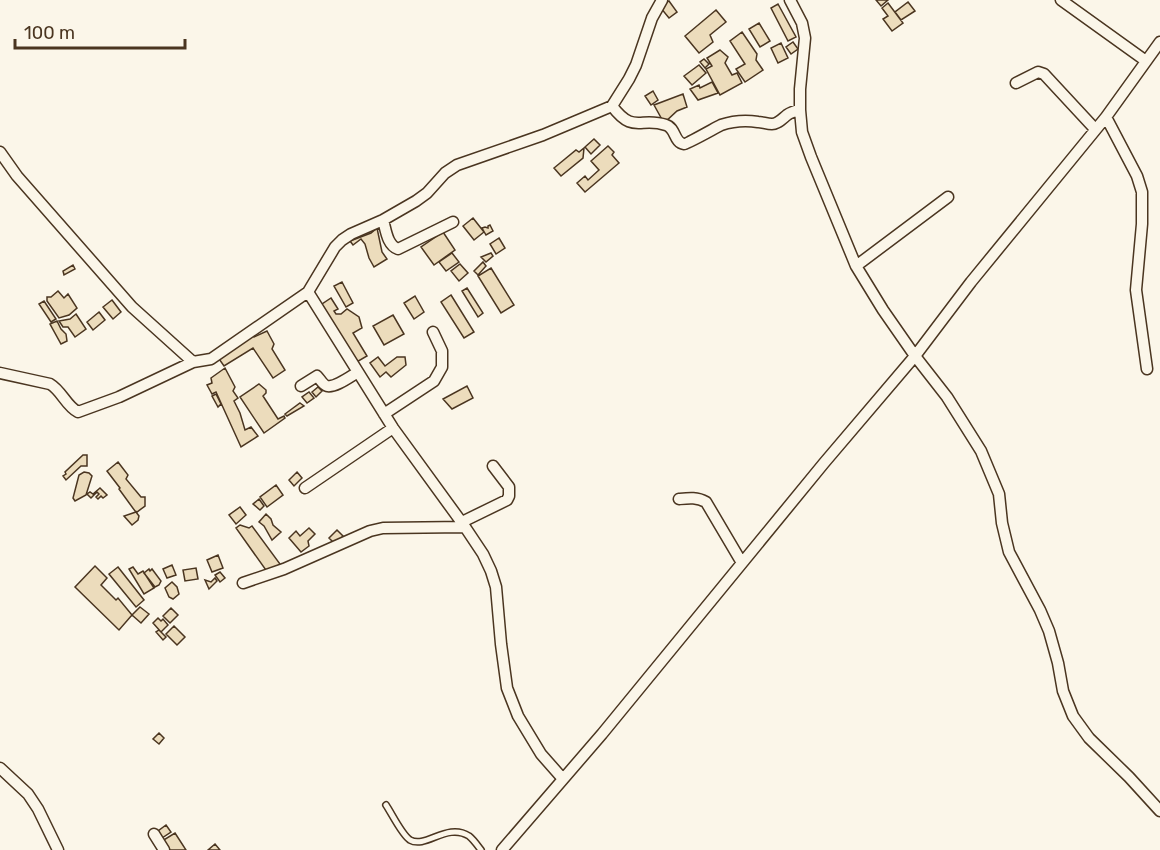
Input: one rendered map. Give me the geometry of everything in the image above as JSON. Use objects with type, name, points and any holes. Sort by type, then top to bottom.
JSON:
[{"type":"street","points":[[0,373],[50,384],[57,388],[71,408],[78,412],[119,397],[193,362],[211,359],[308,292],[335,247],[342,240],[416,201],[456,165],[543,135],[612,106],[629,79],[652,18],[662,0]]},
{"type":"street","points":[[790,0],[802,23],[806,38],[800,88],[802,132],[856,266],[883,310],[947,397],[981,451],[999,494],[1002,523],[1009,552],[1049,631],[1063,691],[1072,716],[1089,738],[1160,811]]},
{"type":"street","points":[[1061,0],[1146,62]]},
{"type":"street","points":[[502,850],[602,734],[824,463],[915,356],[971,282],[1106,117],[1160,42]]},
{"type":"street","points":[[1016,83],[1038,72],[1044,74],[1095,129]]},
{"type":"street","points":[[612,106],[620,116],[633,123],[651,122],[668,125],[676,138],[684,144],[729,122],[745,120],[775,124],[787,115],[800,110]]},
{"type":"street","points":[[1106,117],[1137,176],[1142,192],[1142,224],[1136,290],[1147,369]]},
{"type":"street","points":[[0,152],[17,176],[132,307],[193,362]]},
{"type":"street","points":[[856,266],[948,197]]},
{"type":"street","points":[[383,220],[389,242],[398,249],[453,222]]},
{"type":"street","points":[[308,292],[393,428],[483,554],[496,587],[507,688],[518,716],[541,754],[563,779]]},
{"type":"street","points":[[384,414],[434,381],[441,367],[442,351],[433,332]]},
{"type":"street","points":[[301,386],[317,376],[325,385],[335,386],[358,372]]},
{"type":"street","points":[[305,488],[393,428]]},
{"type":"street","points":[[243,583],[284,569],[370,531],[383,528],[463,524],[507,500],[510,496],[509,486],[493,466]]},
{"type":"street","points":[[679,499],[692,498],[706,502],[742,563]]},
{"type":"street","points":[[0,768],[28,794],[58,850]]},
{"type":"street","points":[[154,834],[164,850]]},
{"type":"lane","points":[[386,806],[407,837],[413,842],[457,831],[469,836],[482,850]]},
{"type":"building","points":[[876,0],[888,0],[881,6]]},
{"type":"building","points":[[669,1],[677,12],[669,18],[660,7]]},
{"type":"building","points":[[908,2],[915,11],[901,20],[895,12]]},
{"type":"building","points":[[888,3],[903,23],[892,31],[883,19],[888,16],[882,8]]},
{"type":"building","points":[[778,4],[796,37],[788,41],[771,8]]},
{"type":"building","points":[[716,10],[726,22],[710,35],[713,42],[699,53],[685,36]]},
{"type":"building","points":[[759,23],[770,41],[760,47],[749,29]]},
{"type":"building","points":[[742,32],[757,54],[756,60],[763,70],[745,82],[736,69],[745,64],[730,41]]},
{"type":"building","points":[[793,42],[798,49],[791,54],[786,47]]},
{"type":"building","points":[[781,43],[788,58],[778,63],[771,48]]},
{"type":"building","points":[[720,50],[728,57],[725,63],[732,75],[737,73],[742,83],[720,95],[706,69],[712,66],[707,58]]},
{"type":"building","points":[[704,59],[709,64],[705,68],[700,62]]},
{"type":"building","points":[[699,65],[706,73],[692,85],[684,76]]},
{"type":"building","points":[[712,82],[718,93],[698,100],[690,89],[699,85],[700,88]]},
{"type":"building","points":[[653,91],[658,100],[651,105],[645,96]]},
{"type":"building","points":[[683,94],[687,107],[677,111],[664,123],[654,105]]},
{"type":"building","points":[[594,139],[600,145],[591,154],[585,147]]},
{"type":"building","points":[[608,146],[619,163],[585,192],[577,183],[585,176],[588,180],[599,170],[591,161]]},
{"type":"building","points":[[584,148],[583,158],[561,176],[554,168],[576,150],[579,152]]},
{"type":"building","points":[[473,218],[484,232],[474,240],[463,226]]},
{"type":"building","points":[[490,225],[493,231],[486,235],[482,228],[488,228]]},
{"type":"building","points":[[377,228],[382,252],[387,259],[374,267],[361,239],[353,245],[350,241],[371,233]]},
{"type":"building","points":[[443,232],[455,250],[434,265],[421,247]]},
{"type":"building","points":[[499,238],[505,248],[496,254],[490,244]]},
{"type":"building","points":[[452,253],[459,262],[446,271],[439,262]]},
{"type":"building","points":[[491,253],[493,256],[486,262],[481,257]]},
{"type":"building","points":[[483,262],[486,266],[478,275],[474,271]]},
{"type":"building","points":[[460,264],[468,273],[459,281],[451,271]]},
{"type":"building","points":[[73,265],[75,269],[64,275],[63,271]]},
{"type":"building","points":[[491,268],[514,305],[501,313],[478,276]]},
{"type":"building","points":[[342,282],[353,303],[346,307],[334,286]]},
{"type":"building","points":[[467,288],[483,313],[478,317],[462,291]]},
{"type":"building","points":[[58,291],[64,298],[68,294],[77,308],[69,315],[59,318],[47,301],[47,297],[51,297]]},
{"type":"building","points":[[451,295],[474,332],[464,338],[441,302]]},
{"type":"building","points":[[415,296],[424,312],[414,319],[404,303]]},
{"type":"building","points":[[331,298],[338,309],[334,311],[336,314],[341,314],[347,309],[359,317],[362,328],[353,333],[367,356],[355,363],[319,306]]},
{"type":"building","points":[[112,300],[121,312],[113,319],[103,307]]},
{"type":"building","points":[[44,301],[56,319],[51,322],[39,304]]},
{"type":"building","points":[[99,312],[105,320],[93,330],[87,322]]},
{"type":"building","points":[[76,314],[86,329],[75,337],[68,327],[63,327],[59,321],[70,319]]},
{"type":"building","points":[[393,315],[404,334],[384,345],[373,326]]},
{"type":"building","points":[[57,321],[66,334],[67,341],[61,344],[50,324]]},
{"type":"building","points":[[267,331],[274,344],[272,349],[285,370],[273,378],[253,348],[224,366],[217,356],[251,335],[254,337]]},
{"type":"building","points":[[378,357],[385,366],[397,357],[405,357],[406,365],[391,377],[386,372],[380,377],[370,363]]},
{"type":"building","points":[[225,368],[235,387],[233,391],[238,398],[234,401],[245,430],[251,427],[258,436],[241,447],[216,392],[212,394],[207,385],[212,383],[211,378]]},
{"type":"building","points":[[259,384],[266,390],[263,396],[278,419],[284,416],[285,418],[264,433],[240,397]]},
{"type":"building","points":[[467,386],[473,398],[452,409],[443,399]]},
{"type":"building","points":[[318,387],[322,391],[316,397],[312,392]]},
{"type":"building","points":[[309,392],[314,398],[307,403],[302,397]]},
{"type":"building","points":[[216,394],[221,404],[218,407],[212,396]]},
{"type":"building","points":[[300,403],[304,406],[287,416],[285,414]]},
{"type":"building","points":[[83,455],[87,455],[87,466],[81,466],[66,480],[63,476],[65,472]]},
{"type":"building","points":[[118,462],[128,475],[126,479],[141,497],[145,497],[145,506],[137,512],[107,471]]},
{"type":"building","points":[[84,472],[92,476],[86,495],[75,501],[73,498],[79,475]]},
{"type":"building","points":[[297,472],[302,478],[294,486],[289,480]]},
{"type":"building","points":[[276,485],[283,495],[267,507],[260,497]]},
{"type":"building","points":[[100,488],[107,495],[103,498],[96,497],[99,494],[97,492],[91,498],[87,494],[90,492],[93,494]]},
{"type":"building","points":[[259,499],[264,506],[260,510],[253,504]]},
{"type":"building","points":[[240,507],[246,515],[236,524],[229,515]]},
{"type":"building","points":[[136,512],[139,516],[138,520],[132,525],[124,516]]},
{"type":"building","points":[[266,514],[281,532],[272,540],[259,522]]},
{"type":"building","points":[[240,525],[249,528],[252,526],[280,564],[268,573],[236,528]]},
{"type":"building","points":[[309,528],[315,534],[308,541],[309,546],[301,552],[289,538],[296,531],[300,536]]},
{"type":"building","points":[[337,530],[343,536],[335,544],[329,538]]},
{"type":"building","points":[[218,555],[223,568],[212,572],[207,560]]},
{"type":"building","points":[[172,565],[176,575],[167,578],[163,569]]},
{"type":"building","points":[[95,566],[107,578],[101,585],[116,600],[118,598],[132,615],[119,630],[75,587]]},
{"type":"building","points":[[118,567],[144,600],[136,607],[109,574]]},
{"type":"building","points":[[133,567],[138,574],[143,571],[154,588],[144,594],[129,569]]},
{"type":"building","points":[[196,568],[198,579],[185,581],[183,570]]},
{"type":"building","points":[[149,569],[150,571],[152,569],[161,581],[155,587],[144,573]]},
{"type":"building","points":[[220,572],[225,578],[220,582],[215,575]]},
{"type":"building","points":[[215,578],[217,581],[209,589],[205,580],[211,582]]},
{"type":"building","points":[[172,582],[179,594],[173,599],[169,597],[165,588]]},
{"type":"building","points":[[140,607],[149,614],[141,623],[132,615]]},
{"type":"building","points":[[171,608],[178,615],[170,623],[163,616]]},
{"type":"building","points":[[158,618],[161,621],[163,619],[168,625],[161,632],[153,623]]},
{"type":"building","points":[[174,626],[185,637],[177,645],[166,634]]},
{"type":"building","points":[[159,630],[166,637],[163,640],[156,632]]},
{"type":"building","points":[[159,733],[164,738],[159,744],[153,739]]},
{"type":"building","points":[[166,825],[171,832],[162,838],[158,831]]},
{"type":"building","points":[[175,833],[186,850],[168,850],[162,841]]},
{"type":"building","points":[[215,844],[220,850],[208,850]]}]
